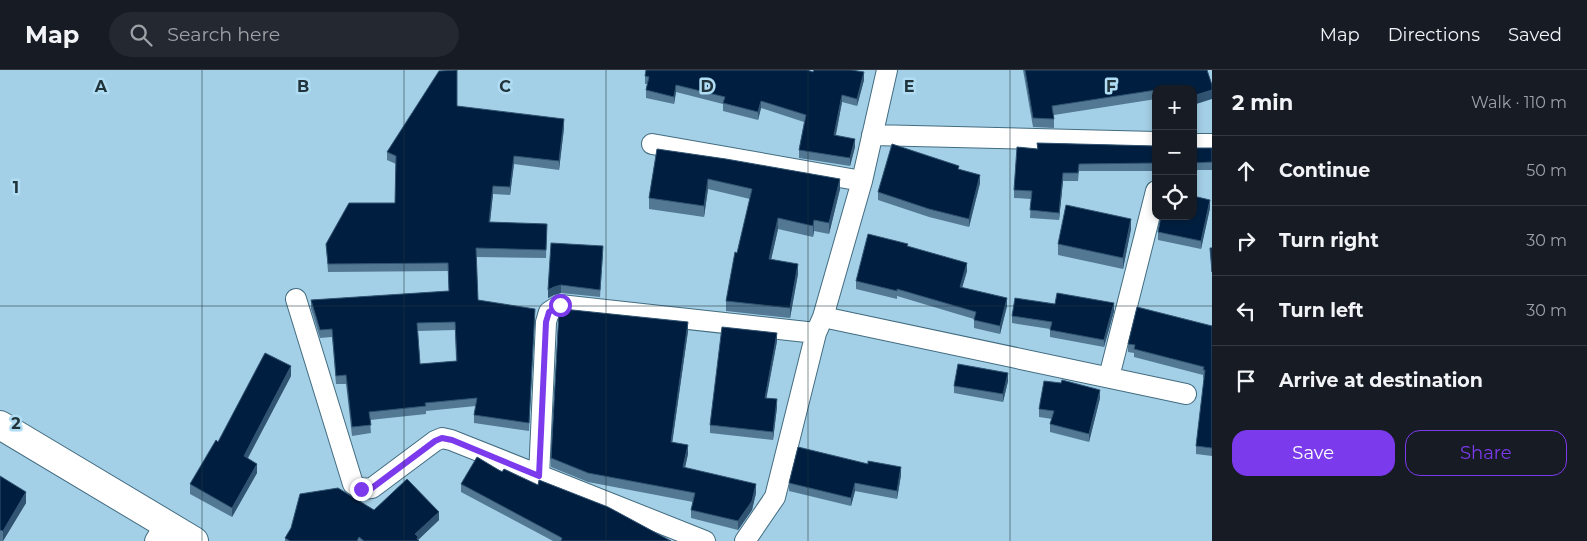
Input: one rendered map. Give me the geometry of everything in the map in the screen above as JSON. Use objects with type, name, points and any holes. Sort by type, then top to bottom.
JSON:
[{"type":"main road","points":[[0,425],[160,532],[194,541]]},
{"type":"street","points":[[745,541],[775,497],[820,325],[862,181],[887,70]]},
{"type":"street","points":[[872,135],[1152,142]]},
{"type":"street","points":[[652,144],[862,181]]},
{"type":"street","points":[[1197,144],[1212,144]]},
{"type":"street","points":[[1109,378],[1152,206]]},
{"type":"street","points":[[296,299],[354,484],[361,489],[372,488],[435,441],[442,438],[452,440],[705,541]]},
{"type":"street","points":[[539,476],[546,322],[549,312],[560,305],[820,325],[1186,394]]},
{"type":"building","points":[[457,70],[457,106],[564,119],[559,161],[514,156],[510,187],[493,186],[489,222],[547,224],[546,250],[476,248],[478,300],[535,309],[529,423],[474,415],[477,398],[425,403],[426,406],[369,412],[371,425],[352,427],[346,375],[336,376],[332,329],[320,330],[311,300],[449,291],[448,263],[328,264],[326,244],[349,203],[395,203],[396,156],[387,152],[439,71]],"holes":[[[455,322],[457,361],[420,364],[417,323]]]},
{"type":"building","points":[[646,70],[807,70],[813,72],[814,70],[851,70],[864,72],[857,99],[842,95],[834,135],[855,139],[850,158],[799,150],[806,115],[761,101],[758,112],[723,103],[725,97],[676,85],[674,97],[646,90],[649,77],[645,76]]},
{"type":"building","points":[[1025,70],[1207,70],[1212,85],[1212,90],[1197,95],[1197,85],[1152,85],[1152,91],[1052,106],[1054,119],[1033,118]]},
{"type":"building","points":[[1037,143],[1152,146],[1152,163],[1079,164],[1078,173],[1063,173],[1059,213],[1030,210],[1032,191],[1014,190],[1017,147],[1038,149]]},
{"type":"building","points":[[892,144],[959,166],[958,169],[980,175],[969,219],[929,209],[878,192]]},
{"type":"building","points":[[1197,148],[1212,148],[1212,162],[1197,163]]},
{"type":"building","points":[[657,149],[840,179],[829,223],[814,220],[813,226],[778,218],[769,259],[798,264],[790,308],[726,301],[735,252],[737,253],[752,189],[708,179],[704,206],[649,198]]},
{"type":"building","points":[[1197,197],[1210,200],[1201,241],[1158,232],[1160,220],[1197,220]]},
{"type":"building","points":[[1066,205],[1131,219],[1123,258],[1058,244]]},
{"type":"building","points":[[868,234],[908,244],[907,246],[967,263],[960,287],[1007,298],[1000,326],[974,320],[976,312],[897,289],[897,291],[856,281]]},
{"type":"building","points":[[551,243],[603,246],[600,290],[561,285],[548,290]]},
{"type":"building","points":[[1210,248],[1212,248],[1212,272]]},
{"type":"building","points":[[1057,293],[1114,303],[1104,340],[1050,330],[1052,322],[1012,316],[1015,298],[1055,304]]},
{"type":"building","points":[[1137,307],[1212,326],[1212,448],[1196,446],[1204,367],[1134,349],[1135,345],[1128,344]]},
{"type":"building","points":[[563,309],[688,322],[671,442],[688,445],[683,467],[756,484],[752,501],[738,521],[691,510],[695,493],[588,473],[551,458],[559,311]]},
{"type":"building","points":[[722,327],[777,333],[765,398],[777,399],[773,432],[710,425]]},
{"type":"building","points":[[265,353],[291,366],[244,456],[257,464],[232,508],[190,484],[216,440],[218,442]]},
{"type":"building","points":[[958,364],[1008,373],[1003,394],[954,386]]},
{"type":"building","points":[[1062,380],[1100,390],[1089,434],[1050,424],[1054,411],[1039,409],[1044,381],[1061,383]]},
{"type":"building","points":[[798,447],[868,464],[868,461],[901,467],[897,491],[855,483],[851,498],[789,483]]},
{"type":"building","points":[[477,457],[502,472],[504,469],[538,485],[539,480],[608,507],[671,541],[561,541],[562,538],[461,484]]},
{"type":"building","points":[[0,476],[26,492],[3,531],[0,530]]},
{"type":"building","points":[[407,479],[439,512],[415,534],[419,541],[364,541],[359,537],[357,541],[290,541],[285,538],[291,528],[300,494],[338,488],[374,510]]},
{"type":"route","points":[[361,489],[372,488],[435,441],[442,438],[452,440],[539,476],[546,322],[549,312],[560,305]]}]
